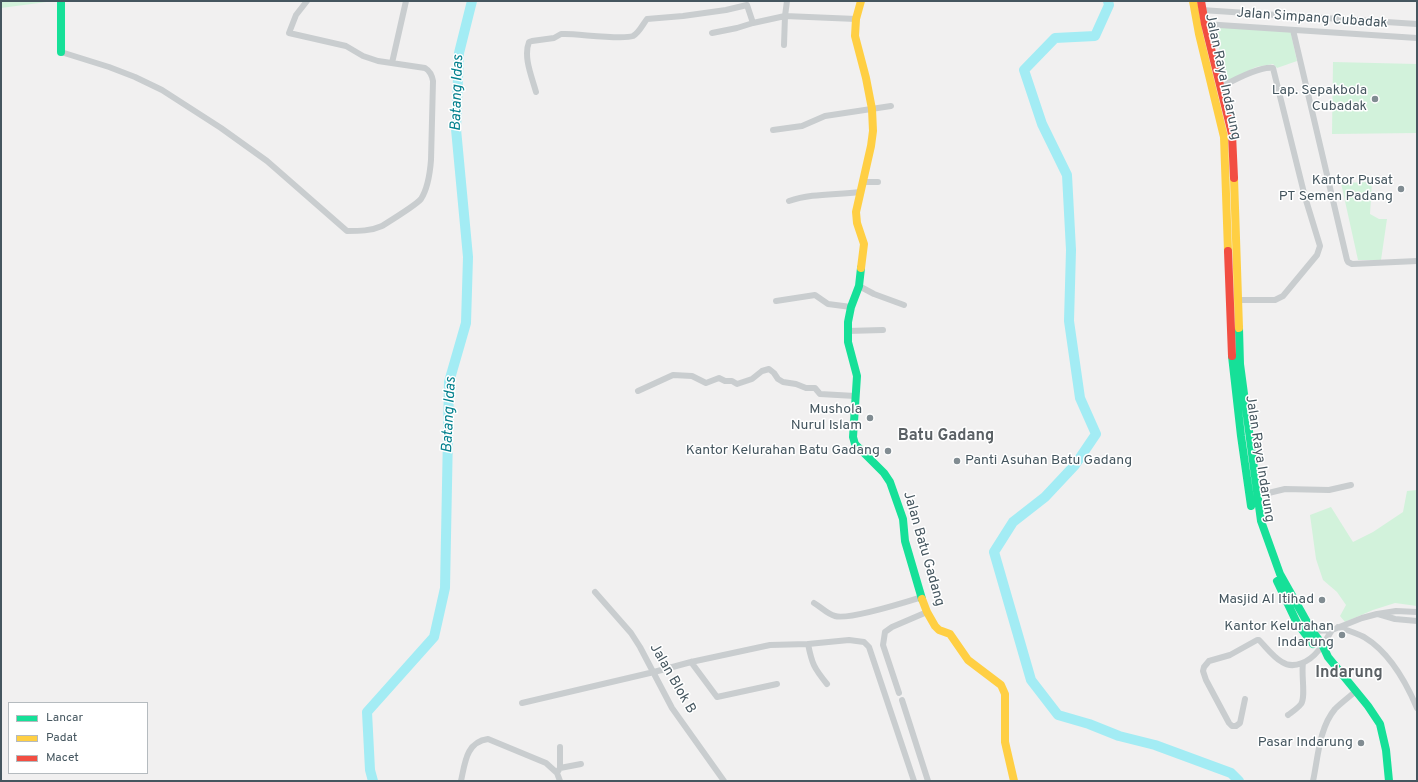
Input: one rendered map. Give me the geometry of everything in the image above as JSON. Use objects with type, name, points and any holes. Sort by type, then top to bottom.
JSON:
[{"type":"main road","points":[[61,1],[61,52]]},
{"type":"main road","name":"Jalan Batu Gadang","points":[[861,1],[856,19],[855,36],[872,109],[873,138],[856,212],[856,219],[863,239],[864,252],[859,286],[851,307],[848,331],[850,351],[856,371],[852,432],[854,441],[858,447],[884,473],[890,482],[902,513],[907,549],[922,597],[927,612],[936,628],[947,632],[952,636],[968,660],[1002,685],[1005,694],[1006,747],[1014,781]]},
{"type":"main road","name":"Jalan Raya Indarung","points":[[1193,1],[1205,24],[1232,134],[1230,209],[1232,361],[1253,496],[1275,561],[1308,632],[1368,706],[1380,724],[1386,750],[1389,781]]},
{"type":"main road","name":"Jalan Raya Indarung","points":[[1201,1],[1197,20],[1224,136],[1238,300],[1240,364],[1253,496]]},
{"type":"street","points":[[61,52],[109,67],[162,90],[221,128],[268,161],[347,231],[368,230],[382,226],[420,200],[426,187],[430,173],[433,88],[432,76],[425,68],[392,64],[363,56],[346,46],[290,33],[296,15],[307,1]]},
{"type":"street","points":[[392,64],[406,1]]},
{"type":"street","points":[[784,45],[787,1]]},
{"type":"street","points":[[536,92],[528,65],[529,42],[554,38],[561,34],[620,37],[631,36],[636,35],[647,19],[726,10],[746,3],[753,23]]},
{"type":"street","name":"Jalan Simpang Cubadak","points":[[1199,10],[1417,24]]},
{"type":"street","points":[[712,32],[737,28],[785,16],[856,19]]},
{"type":"street","points":[[1329,19],[1329,32]]},
{"type":"street","points":[[1197,20],[1205,24]]},
{"type":"street","name":"Jalan Simpang Cubadak","points":[[1205,24],[1417,38]]},
{"type":"street","points":[[1292,30],[1348,262],[1352,264],[1417,261]]},
{"type":"street","points":[[1221,87],[1251,72],[1273,68],[1305,197],[1320,246],[1317,255],[1283,296],[1271,300],[1238,300]]},
{"type":"street","points":[[773,130],[802,126],[824,116],[891,106]]},
{"type":"street","points":[[862,182],[878,182]]},
{"type":"street","points":[[789,201],[811,195],[860,192]]},
{"type":"street","points":[[859,286],[874,294],[904,305]]},
{"type":"street","points":[[776,301],[815,295],[828,304],[851,307]]},
{"type":"street","points":[[848,331],[883,330]]},
{"type":"street","points":[[638,391],[673,375],[692,376],[706,383],[719,378],[725,381],[733,381],[737,384],[752,379],[762,371],[769,369],[780,380],[806,388],[815,388],[820,394],[855,396]]},
{"type":"street","points":[[1253,496],[1285,489],[1329,490],[1351,486]]},
{"type":"street","name":"Jalan Blok B","points":[[595,592],[631,633],[654,672],[672,708],[724,781]]},
{"type":"street","points":[[814,603],[830,614],[840,617],[899,605],[922,597]]},
{"type":"street","points":[[1308,632],[1335,628],[1378,614],[1396,611],[1417,612]]},
{"type":"street","points":[[899,693],[883,645],[885,632],[892,626],[927,612]]},
{"type":"street","points":[[1378,614],[1395,619],[1417,621]]},
{"type":"street","points":[[1245,699],[1240,723],[1232,726],[1204,676],[1203,671],[1206,664],[1230,655],[1257,640],[1284,663],[1293,665],[1303,663],[1320,647],[1335,628]]},
{"type":"street","points":[[1335,628],[1358,634],[1377,647],[1401,677],[1417,708]]},
{"type":"street","points":[[522,703],[691,662],[770,645],[860,640],[867,644],[914,781]]},
{"type":"street","points":[[808,644],[815,669],[827,684]]},
{"type":"street","points":[[691,662],[717,697],[777,684]]},
{"type":"street","points":[[1288,715],[1299,707],[1303,699],[1303,663]]},
{"type":"street","points":[[1314,781],[1322,736],[1327,722],[1336,709],[1356,691]]},
{"type":"street","points":[[902,700],[928,781]]},
{"type":"street","points":[[461,781],[465,760],[472,746],[481,740],[488,739],[537,758],[558,770],[581,764]]},
{"type":"street","points":[[560,747],[558,770],[560,781]]},
{"type":"green space","points":[[1,1],[54,1],[1,8]]},
{"type":"green space","points":[[1214,23],[1290,29],[1297,61],[1277,68],[1273,64],[1256,67],[1226,82]]},
{"type":"green space","name":"Lap. Sepakbola Cubadak","points":[[1333,62],[1417,64],[1417,133],[1332,134]]},
{"type":"green space","points":[[1372,182],[1370,214],[1379,219],[1387,219],[1381,260],[1358,260],[1341,183]]},
{"type":"green space","points":[[1417,490],[1417,606],[1395,603],[1373,610],[1345,622],[1340,616],[1346,605],[1337,592],[1323,580],[1316,559],[1310,515],[1331,507],[1353,542],[1373,532],[1403,512],[1407,491]]},
{"type":"waterway","name":"Batang Idas","points":[[373,781],[370,770],[367,712],[434,637],[445,588],[449,382],[466,323],[468,257],[456,129],[459,53],[472,1]]},
{"type":"waterway","points":[[1108,1],[1109,5],[1095,36],[1055,38],[1024,70],[1042,124],[1067,175],[1071,250],[1069,321],[1080,398],[1096,434],[1075,465],[1045,497],[1013,522],[994,552],[1031,680],[1058,715],[1089,724],[1119,736],[1155,745],[1231,773],[1239,781]]},
{"type":"traffic: fast","points":[[61,1],[61,52]]},
{"type":"traffic: fast","points":[[861,268],[859,286],[851,307],[848,322],[848,342],[857,376],[853,437],[855,444],[884,473],[890,482],[903,519],[905,541],[922,599]]},
{"type":"traffic: fast","points":[[1239,328],[1240,364],[1261,521],[1280,574],[1312,631],[1322,644],[1328,657],[1368,706],[1380,724],[1386,750],[1389,781]]},
{"type":"traffic: fast","points":[[1232,356],[1251,506]]},
{"type":"traffic: fast","points":[[1277,581],[1297,623],[1313,644]]},
{"type":"traffic: slow","points":[[861,1],[856,19],[855,36],[872,109],[873,131],[856,212],[857,223],[864,244],[861,268]]},
{"type":"traffic: slow","points":[[1193,1],[1199,34],[1224,137],[1228,251]]},
{"type":"traffic: slow","points":[[1234,178],[1239,328]]},
{"type":"traffic: slow","points":[[922,599],[935,626],[939,630],[950,634],[968,660],[1001,685],[1005,694],[1005,742],[1014,781]]},
{"type":"traffic: jam","points":[[1201,1],[1205,24],[1232,134],[1234,178]]},
{"type":"traffic: jam","points":[[1228,251],[1232,356]]},
{"type":"place","name":"Lap. Sepakbola Cubadak","points":[[1375,99]]},
{"type":"place","name":"Kantor Pusat PT Semen Padang","points":[[1401,189]]},
{"type":"place","name":"Mushola Nurul Islam","points":[[870,418]]},
{"type":"place","name":"Kantor Kelurahan Batu Gadang","points":[[888,451]]},
{"type":"place","name":"Panti Asuhan Batu Gadang","points":[[957,461]]},
{"type":"place","name":"Masjid Al Itihad","points":[[1322,600]]},
{"type":"place","name":"Kantor Kelurahan Indarung","points":[[1342,635]]},
{"type":"place","name":"Pasar Indarung","points":[[1361,743]]},
{"type":"district","name":"Batu Gadang","points":[[946,437]]},
{"type":"district","name":"Indarung","points":[[1349,674]]}]
